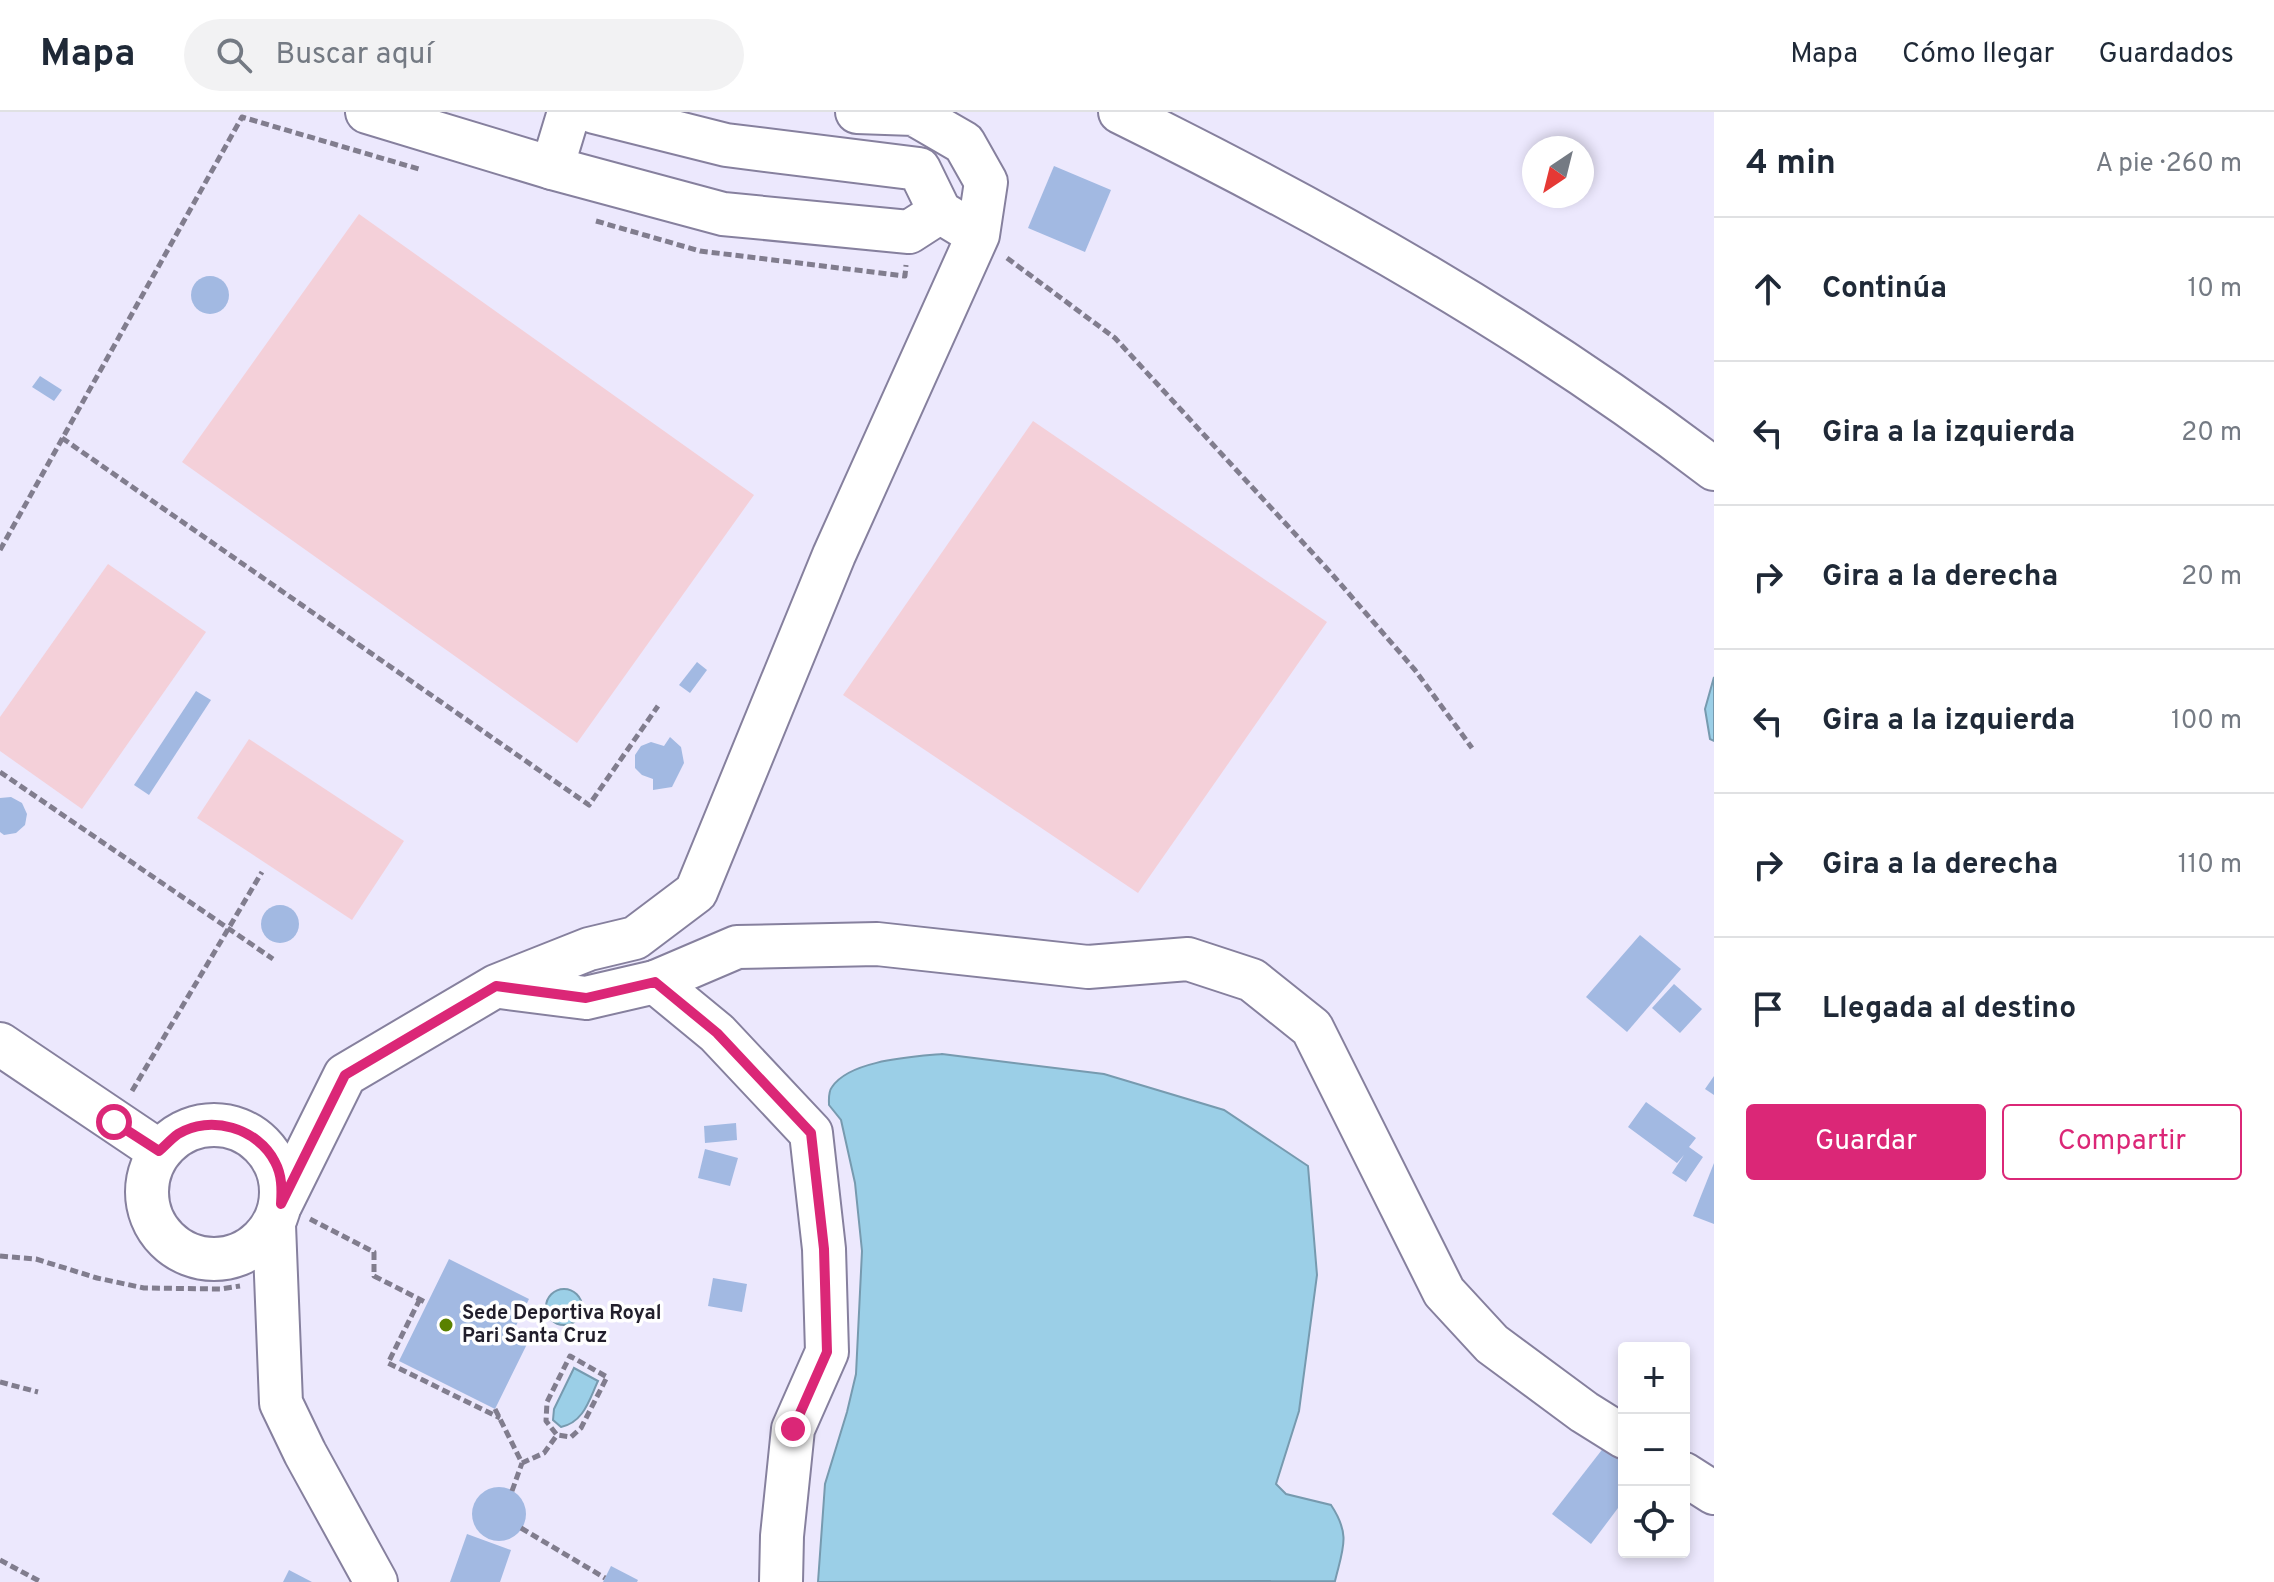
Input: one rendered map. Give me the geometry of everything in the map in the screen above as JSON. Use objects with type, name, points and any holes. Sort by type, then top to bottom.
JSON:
[{"type":"street","points":[[367,112],[552,168],[723,214],[925,222],[978,235]]},
{"type":"street","points":[[552,168],[569,112]]},
{"type":"street","points":[[594,112],[726,145],[919,169],[925,222]]},
{"type":"street","points":[[376,1582],[281,1403],[277,1280],[278,1214],[282,1182],[274,1161],[261,1143],[243,1131],[221,1125],[199,1126],[178,1134],[159,1151],[150,1168],[146,1190],[150,1213],[160,1233],[176,1249],[197,1258],[220,1260],[242,1255],[261,1242],[278,1214],[345,1075],[496,986],[589,949],[635,938],[696,892],[834,555],[978,235],[986,182],[964,143],[914,114],[857,112]]},
{"type":"street","points":[[1120,112],[1192,147],[1373,246],[1534,341],[1714,469]]},
{"type":"street","points":[[496,986],[586,998],[655,982],[737,947],[877,944],[1088,967],[1188,959],[1252,980],[1312,1028],[1444,1292],[1492,1344],[1618,1433]]},
{"type":"street","points":[[655,982],[717,1033],[811,1133],[824,1249],[827,1352],[793,1429],[782,1536],[781,1582]]},
{"type":"street","points":[[0,1044],[159,1151]]},
{"type":"street","points":[[1690,1478],[1714,1493]]},
{"type":"path","points":[[0,550],[242,117],[425,171]]},
{"type":"path","points":[[593,220],[700,251],[905,276],[925,222]]},
{"type":"path","points":[[978,235],[1115,338],[1331,573],[1415,670],[1472,748]]},
{"type":"path","points":[[62,438],[589,805],[658,706]]},
{"type":"path","points":[[0,772],[273,959]]},
{"type":"path","points":[[114,1122],[262,872]]},
{"type":"path","points":[[278,1214],[374,1252],[374,1276],[427,1303]]},
{"type":"path","points":[[0,1256],[36,1259],[97,1278],[144,1288],[220,1289],[277,1280]]},
{"type":"path","points":[[420,1299],[388,1363],[501,1419]]},
{"type":"path","points":[[570,1356],[607,1377],[581,1428],[571,1437],[557,1435],[546,1421],[547,1402],[570,1356]]},
{"type":"path","points":[[0,1382],[38,1392]]},
{"type":"path","points":[[495,1409],[522,1463],[512,1491]]},
{"type":"path","points":[[522,1463],[544,1453],[557,1435]]},
{"type":"path","points":[[521,1528],[605,1578]]},
{"type":"path","points":[[0,1560],[41,1582]]},
{"type":"shaded area","points":[[359,214],[754,495],[577,743],[182,462]]},
{"type":"shaded area","points":[[1033,421],[1327,622],[1138,893],[843,695]]},
{"type":"shaded area","points":[[108,564],[206,632],[82,809],[0,751],[0,717]]},
{"type":"shaded area","points":[[249,739],[404,841],[352,920],[197,818]]},
{"type":"water","points":[[1714,677],[1714,741],[1710,739],[1705,709]]},
{"type":"water","points":[[942,1054],[1104,1074],[1224,1110],[1308,1166],[1317,1275],[1299,1411],[1276,1484],[1286,1494],[1331,1505],[1341,1525],[1344,1542],[1335,1581],[818,1582],[825,1484],[856,1374],[862,1251],[855,1183],[841,1120],[829,1105],[829,1093],[841,1078],[867,1065]]},
{"type":"water","points":[[564,1289],[577,1294],[582,1307],[577,1320],[564,1325],[551,1320],[546,1307],[551,1294]]},
{"type":"water","points":[[574,1368],[598,1381],[580,1415],[561,1427],[553,1420],[554,1409]]},
{"type":"building","points":[[1054,166],[1111,190],[1085,252],[1028,228]]},
{"type":"building","points":[[210,276],[223,282],[229,295],[223,308],[210,314],[197,308],[191,295],[197,282]]},
{"type":"building","points":[[40,376],[62,390],[54,401],[32,387]]},
{"type":"building","points":[[697,662],[707,670],[690,693],[679,685]]},
{"type":"building","points":[[196,691],[211,700],[149,795],[134,785]]},
{"type":"building","points":[[670,737],[681,747],[684,763],[672,787],[653,790],[653,779],[635,768],[635,755],[641,746],[651,742],[664,746]]},
{"type":"building","points":[[11,797],[22,803],[27,814],[25,825],[16,833],[4,835],[0,832],[0,798]]},
{"type":"building","points":[[280,905],[293,911],[299,924],[293,937],[280,943],[267,937],[261,924],[267,911]]},
{"type":"building","points":[[1640,935],[1681,969],[1627,1032],[1586,997]]},
{"type":"building","points":[[1674,984],[1702,1009],[1680,1033],[1652,1008]]},
{"type":"building","points":[[1714,1076],[1714,1095],[1705,1089]]},
{"type":"building","points":[[1646,1102],[1696,1138],[1689,1147],[1703,1157],[1686,1182],[1672,1173],[1684,1155],[1677,1163],[1628,1127]]},
{"type":"building","points":[[736,1123],[737,1140],[705,1143],[704,1126]]},
{"type":"building","points":[[705,1149],[738,1158],[730,1186],[698,1178]]},
{"type":"building","points":[[1714,1163],[1714,1224],[1693,1216]]},
{"type":"building","points":[[449,1259],[529,1299],[512,1334],[528,1342],[495,1409],[399,1361]]},
{"type":"building","points":[[713,1278],[747,1284],[742,1312],[708,1306]]},
{"type":"building","points":[[1608,1442],[1618,1450],[1618,1508],[1591,1544],[1552,1514]]},
{"type":"building","points":[[499,1487],[518,1495],[526,1514],[518,1533],[499,1541],[480,1533],[472,1514],[480,1495]]},
{"type":"building","points":[[467,1534],[511,1550],[500,1582],[450,1582]]},
{"type":"building","points":[[611,1566],[638,1580],[637,1582],[603,1582]]},
{"type":"building","points":[[289,1570],[312,1582],[283,1582]]},
{"type":"place","name":"Sede Deportiva Royal Pari Santa Cruz","points":[[446,1325]]},
{"type":"route","points":[[114,1122],[159,1151],[178,1134],[199,1126],[221,1125],[243,1131],[261,1143],[274,1161],[282,1182],[281,1204],[345,1075],[496,986],[586,998],[655,982],[717,1033],[811,1133],[824,1249],[827,1352],[793,1429]]}]
